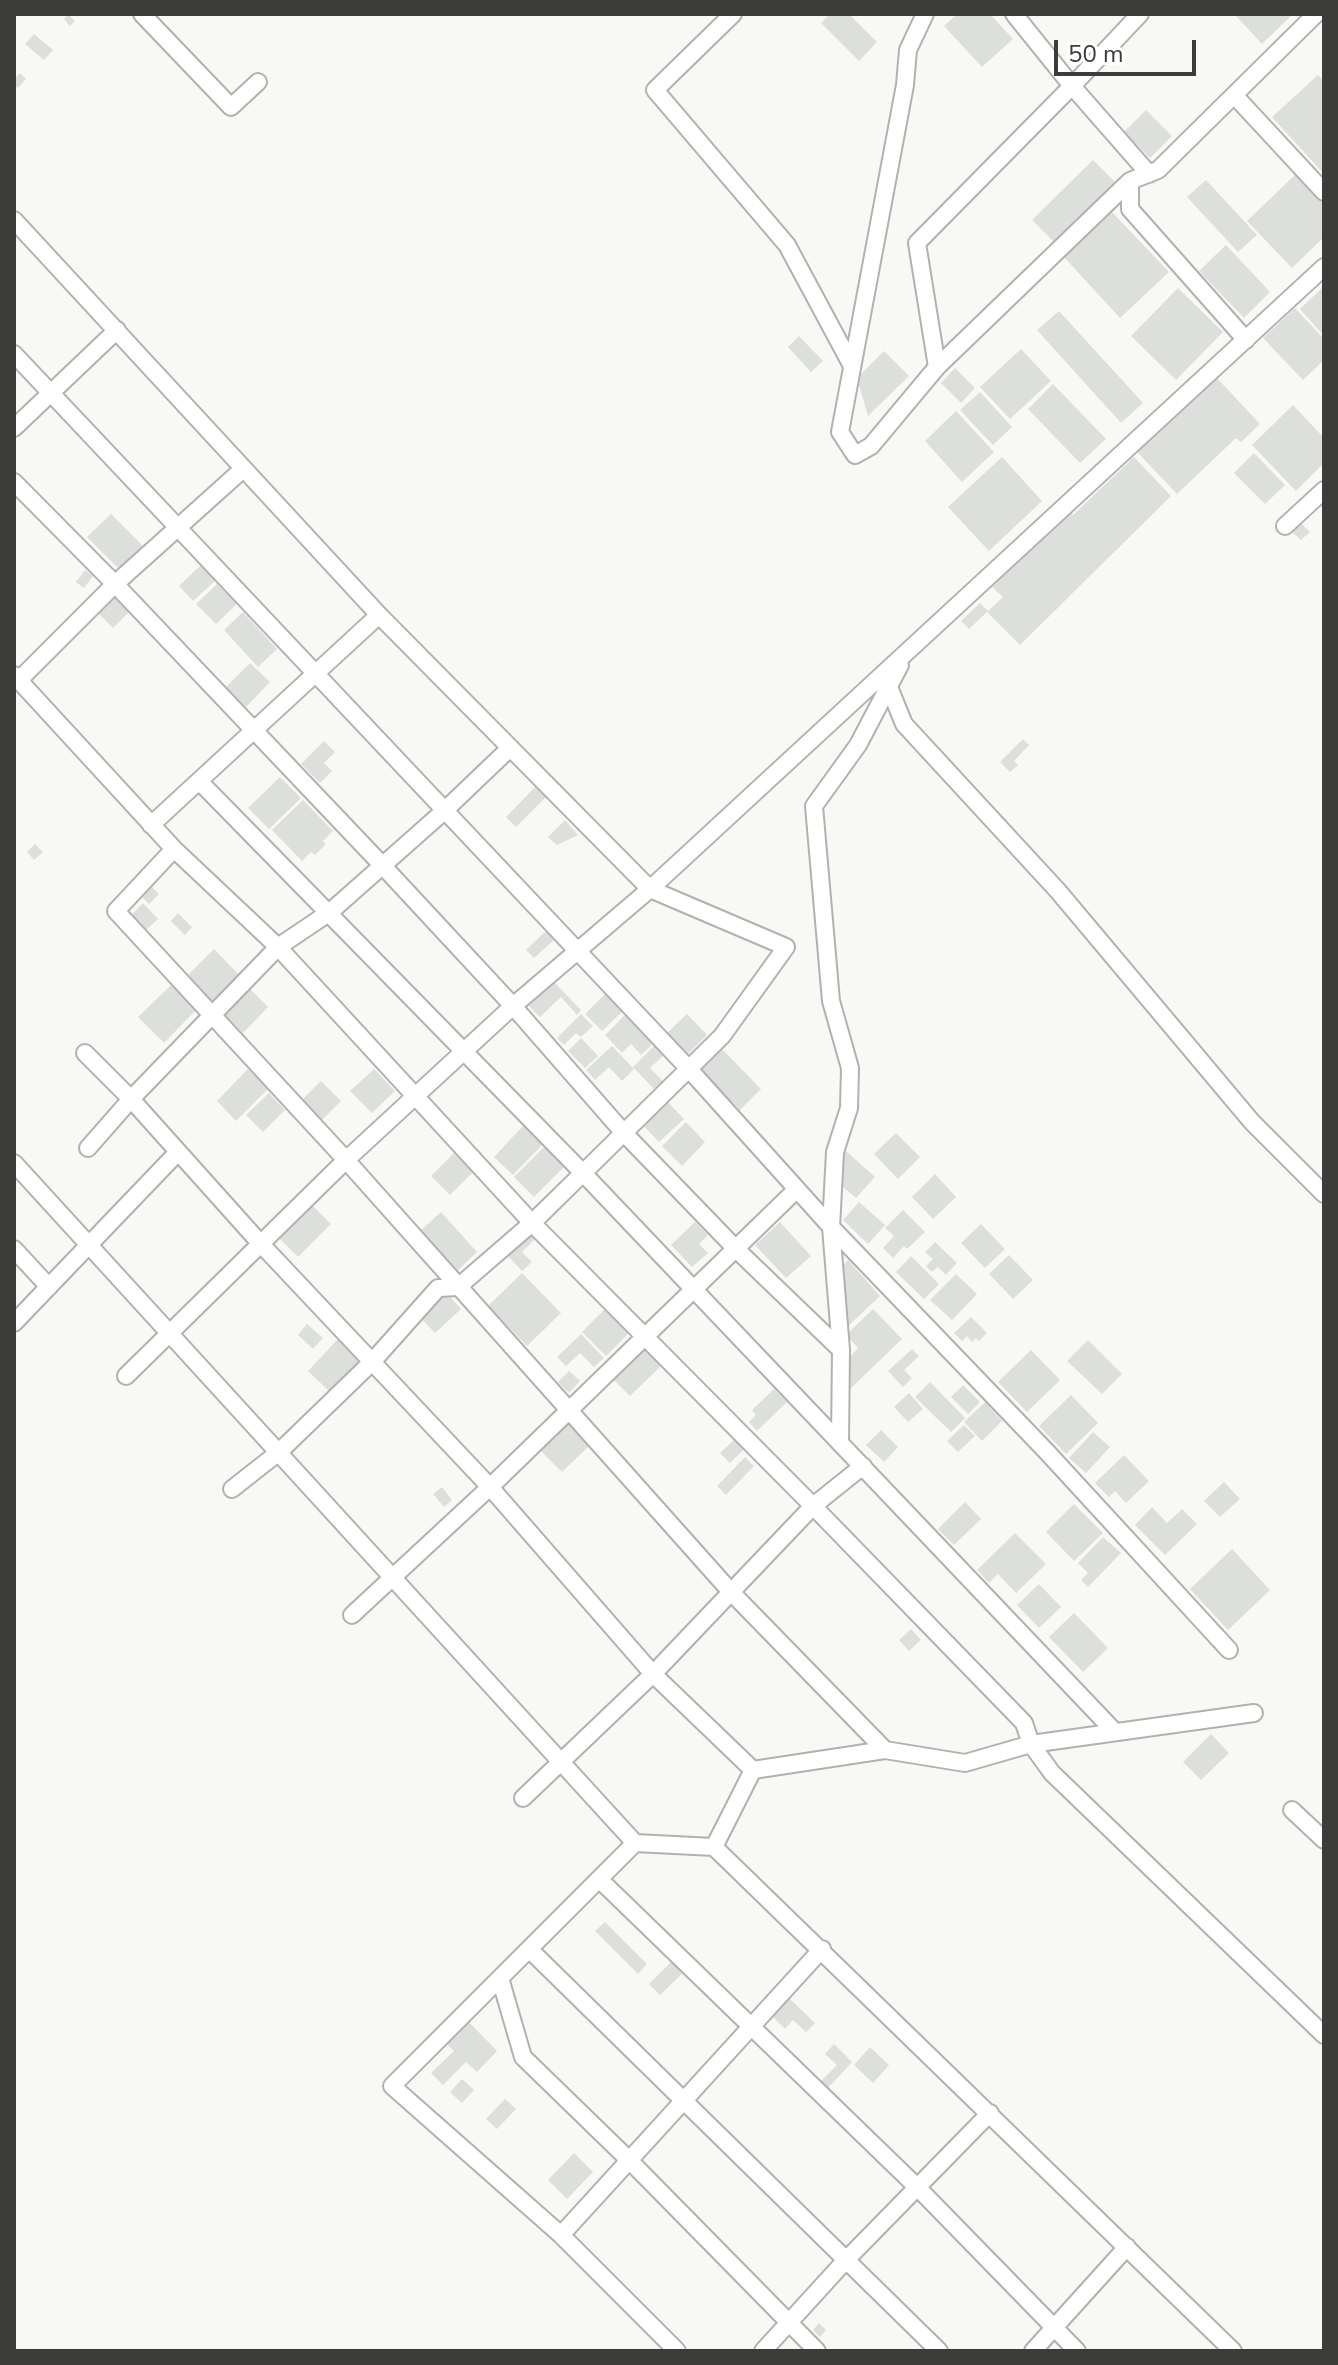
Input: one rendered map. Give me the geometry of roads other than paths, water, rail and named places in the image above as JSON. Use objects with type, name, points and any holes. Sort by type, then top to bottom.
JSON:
[{"type":"street","points":[[142,14],[231,107],[258,82]]},
{"type":"street","points":[[733,14],[655,90],[787,245],[852,366]]},
{"type":"street","points":[[925,14],[908,50],[905,85],[840,432],[855,455],[871,446],[937,367],[1130,181],[1158,170],[1316,14]]},
{"type":"street","points":[[1014,14],[1149,174]]},
{"type":"street","points":[[937,367],[917,243],[1140,14]]},
{"type":"street","points":[[1234,95],[1324,192]]},
{"type":"street","points":[[1130,181],[1130,209],[1246,340]]},
{"type":"street","points":[[14,220],[379,615],[650,889],[786,947],[722,1036],[532,1223],[458,1287],[438,1288],[372,1362],[279,1452],[232,1489]]},
{"type":"street","points":[[126,1376],[346,1160],[513,1006],[650,889],[1324,267]]},
{"type":"street","points":[[14,428],[117,330]]},
{"type":"street","points":[[14,354],[443,812],[688,1068],[796,1190],[1047,1452],[1229,1650]]},
{"type":"street","points":[[243,469],[16,678],[174,849],[278,947],[532,1223],[1024,1723],[1031,1744],[1052,1773],[1324,2035]]},
{"type":"street","points":[[14,482],[382,865],[513,1006],[623,1132],[737,1250],[841,1350]]},
{"type":"street","points":[[1285,526],[1324,490]]},
{"type":"street","points":[[151,825],[379,615]]},
{"type":"street","points":[[840,1441],[841,1350],[831,1227],[835,1152],[849,1108],[850,1068],[831,1001],[814,806],[858,745],[907,653]]},
{"type":"street","points":[[889,687],[904,724],[1058,891],[1252,1122],[1324,1194]]},
{"type":"street","points":[[88,1148],[131,1099],[278,947],[330,912],[510,748]]},
{"type":"street","points":[[200,782],[694,1288],[1115,1732]]},
{"type":"street","points":[[174,849],[116,911],[346,1160],[731,1592],[885,1750]]},
{"type":"street","points":[[85,1053],[490,1487],[653,1674],[753,1770]]},
{"type":"street","points":[[14,1323],[178,1152]]},
{"type":"street","points":[[14,1163],[635,1843],[714,1847],[1233,2351]]},
{"type":"street","points":[[352,1615],[490,1487],[796,1190]]},
{"type":"street","points":[[14,1249],[49,1287]]},
{"type":"street","points":[[523,1798],[653,1674],[813,1506],[863,1466]]},
{"type":"street","points":[[753,1770],[885,1750],[965,1763],[1031,1744],[1254,1713]]},
{"type":"street","points":[[714,1847],[753,1770]]},
{"type":"street","points":[[1292,1810],[1324,1840]]},
{"type":"street","points":[[635,1843],[392,2086],[561,2235],[677,2351]]},
{"type":"street","points":[[599,1879],[918,2188],[1077,2351]]},
{"type":"street","points":[[529,1949],[939,2351]]},
{"type":"street","points":[[561,2235],[822,1949]]},
{"type":"street","points":[[500,1978],[523,2057],[817,2351]]},
{"type":"street","points":[[763,2351],[845,2261],[990,2113]]},
{"type":"street","points":[[1033,2351],[1127,2247]]}]
